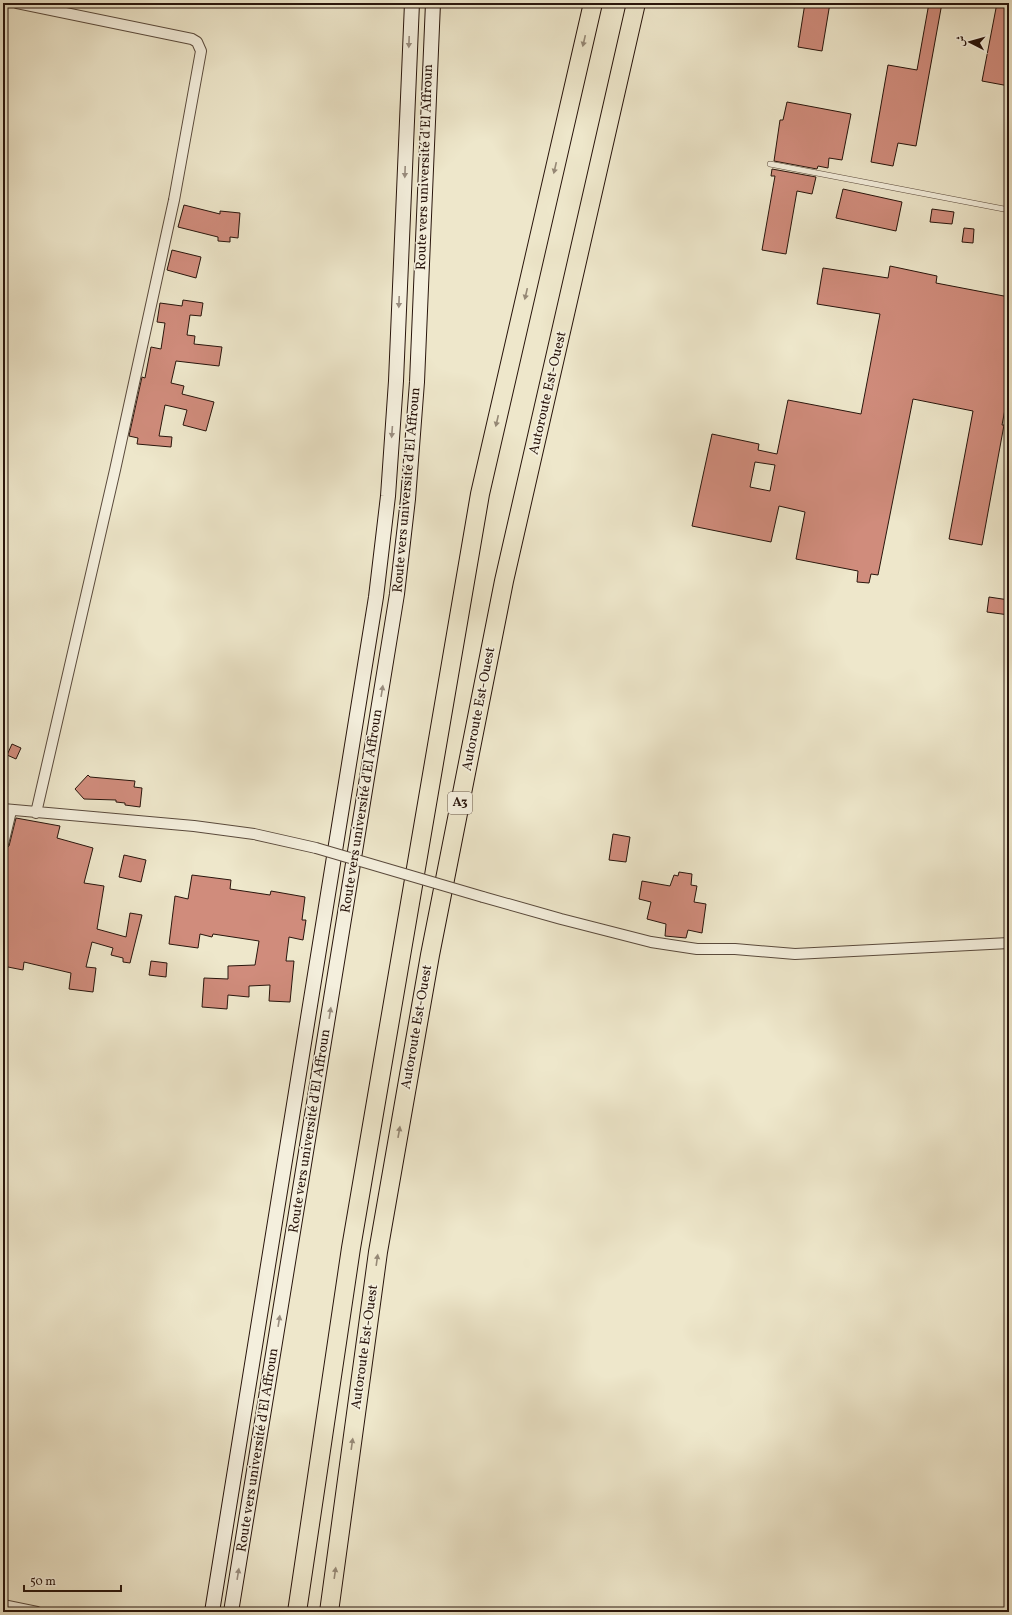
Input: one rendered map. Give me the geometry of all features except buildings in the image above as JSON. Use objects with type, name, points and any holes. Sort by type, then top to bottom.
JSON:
[{"type":"highway","name":"Autoroute Est-Ouest","points":[[297,1612],[351,1248],[480,494],[593,3]]},
{"type":"highway","name":"Autoroute Est-Ouest","points":[[329,1612],[378,1252],[430,955],[504,581],[636,3]]},
{"type":"main road","name":"Route vers université d'El Affroun","points":[[212,1612],[376,597],[388,496],[396,382],[412,3]]},
{"type":"main road","name":"Route vers université d'El Affroun","points":[[231,1612],[397,594],[408,499],[417,382],[433,3]]},
{"type":"street","points":[[17,3],[192,39],[197,42],[201,51],[169,224],[115,470],[36,813]]},
{"type":"street","points":[[3,844],[7,810],[194,826],[254,834],[316,848],[561,919],[644,940],[697,949],[735,949],[795,954],[1009,943]]},
{"type":"street","points":[[3,1605],[37,1612]]},
{"type":"lane","points":[[770,164],[1009,210]]}]
